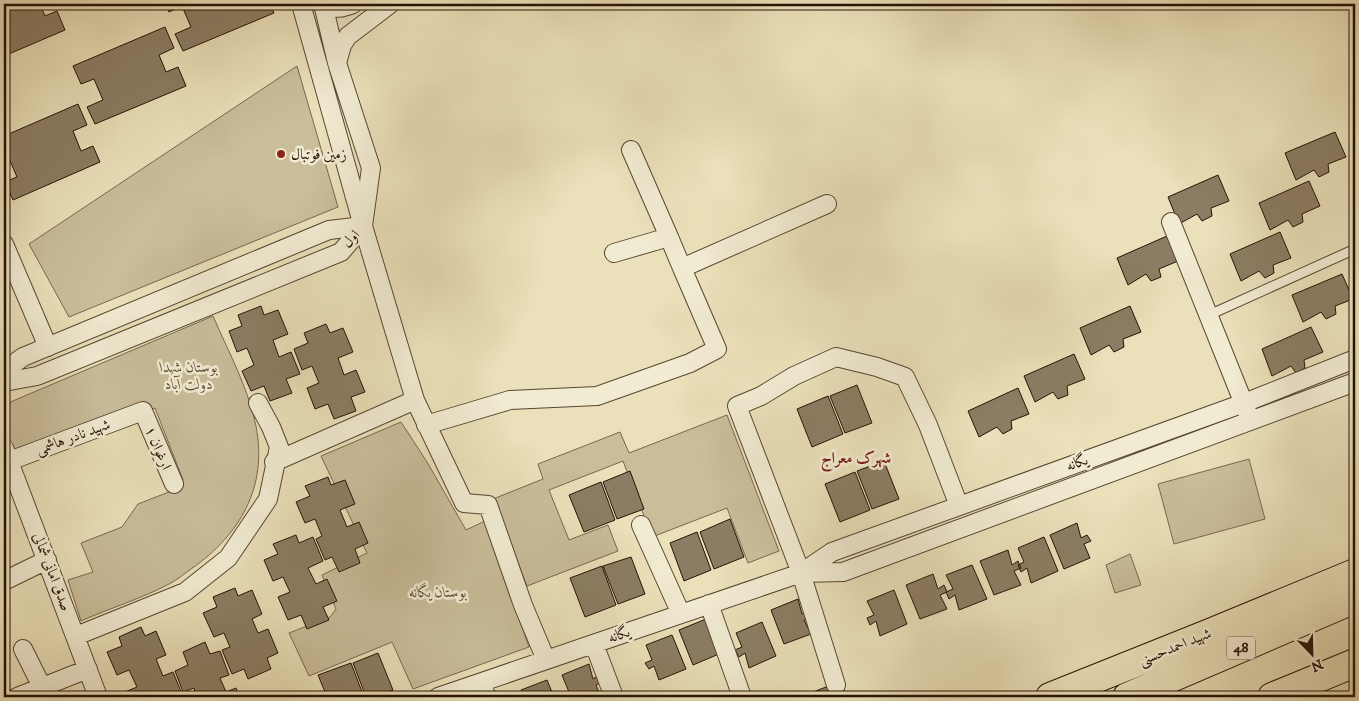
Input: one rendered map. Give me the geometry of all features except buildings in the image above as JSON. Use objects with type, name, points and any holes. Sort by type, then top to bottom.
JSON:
[{"type":"highway","name":"شهید احمدحسنی","points":[[1050,697],[1355,573]]},
{"type":"highway","name":"48","points":[[1127,697],[1355,599]]},
{"type":"highway","points":[[1272,697],[1355,663]]},
{"type":"street","points":[[324,4],[332,8],[339,8],[353,4]]},
{"type":"street","points":[[324,4],[337,62],[371,168],[363,226]]},
{"type":"street","points":[[337,62],[342,45],[348,36],[390,4]]},
{"type":"street","points":[[308,6],[363,226],[415,400],[464,503],[488,505],[546,660]]},
{"type":"street","points":[[426,425],[510,400],[597,396],[690,363],[717,349],[631,150]]},
{"type":"street","points":[[682,268],[828,204]]},
{"type":"street","points":[[1171,222],[1251,421]]},
{"type":"street","name":"اول","points":[[4,371],[23,357],[329,230],[363,226]]},
{"type":"street","name":"اول","points":[[4,382],[37,376],[341,252],[363,226]]},
{"type":"street","points":[[614,253],[669,237]]},
{"type":"street","points":[[4,244],[48,347]]},
{"type":"street","points":[[836,685],[801,572],[737,406],[760,396],[794,376],[836,357],[877,366],[905,378],[928,424],[959,506]]},
{"type":"street","name":"یگانه","points":[[438,697],[484,690],[546,660],[801,572],[832,552],[1244,403],[1355,359]]},
{"type":"street","name":"یگانه","points":[[801,572],[843,572],[1355,382]]},
{"type":"street","points":[[274,462],[415,400]]},
{"type":"street","points":[[76,636],[185,592],[228,558],[268,499],[274,462],[279,447],[258,403]]},
{"type":"street","name":"شهید نادر هاشمی","points":[[5,457],[143,411]]},
{"type":"street","name":"ارغوان ۱","points":[[143,411],[174,484]]},
{"type":"street","name":"صدق امانی شمالی","points":[[5,457],[47,560],[98,697]]},
{"type":"street","points":[[641,525],[681,614]]},
{"type":"street","points":[[4,581],[47,560]]},
{"type":"street","points":[[709,604],[742,697]]},
{"type":"street","points":[[594,644],[614,697]]},
{"type":"street","points":[[23,649],[42,687]]},
{"type":"street","points":[[18,697],[88,669]]},
{"type":"lane","points":[[1209,316],[1355,249]]},
{"type":"green space","points":[[297,66],[338,207],[69,317],[29,244]]},
{"type":"green space","name":"بوستان شهدا دولت آباد","points":[[213,316],[243,383],[256,426],[259,448],[258,469],[254,489],[246,508],[224,541],[178,579],[148,594],[81,621],[68,580],[93,572],[81,543],[122,527],[138,504],[179,488],[183,480],[155,408],[17,454],[10,442],[6,429],[5,416],[8,403]]},
{"type":"green space","points":[[727,415],[779,551],[748,563],[727,508],[652,537],[623,461],[549,490],[569,540],[608,525],[618,551],[527,586],[493,499],[543,479],[538,464],[620,432],[629,453]]},
{"type":"green space","name":"بوستان یگانه","points":[[401,422],[427,462],[466,530],[485,521],[529,647],[413,689],[392,642],[309,676],[289,633],[330,617],[336,609],[322,575],[367,553],[321,456]]},
{"type":"green space","points":[[1249,459],[1265,519],[1174,544],[1158,484]]},
{"type":"green space","points":[[1130,554],[1141,585],[1115,593],[1106,565]]},
{"type":"place","name":"زمین فوتبال","points":[[281,154]]},
{"type":"district","name":"شهرک معراج","points":[[856,458]]}]
